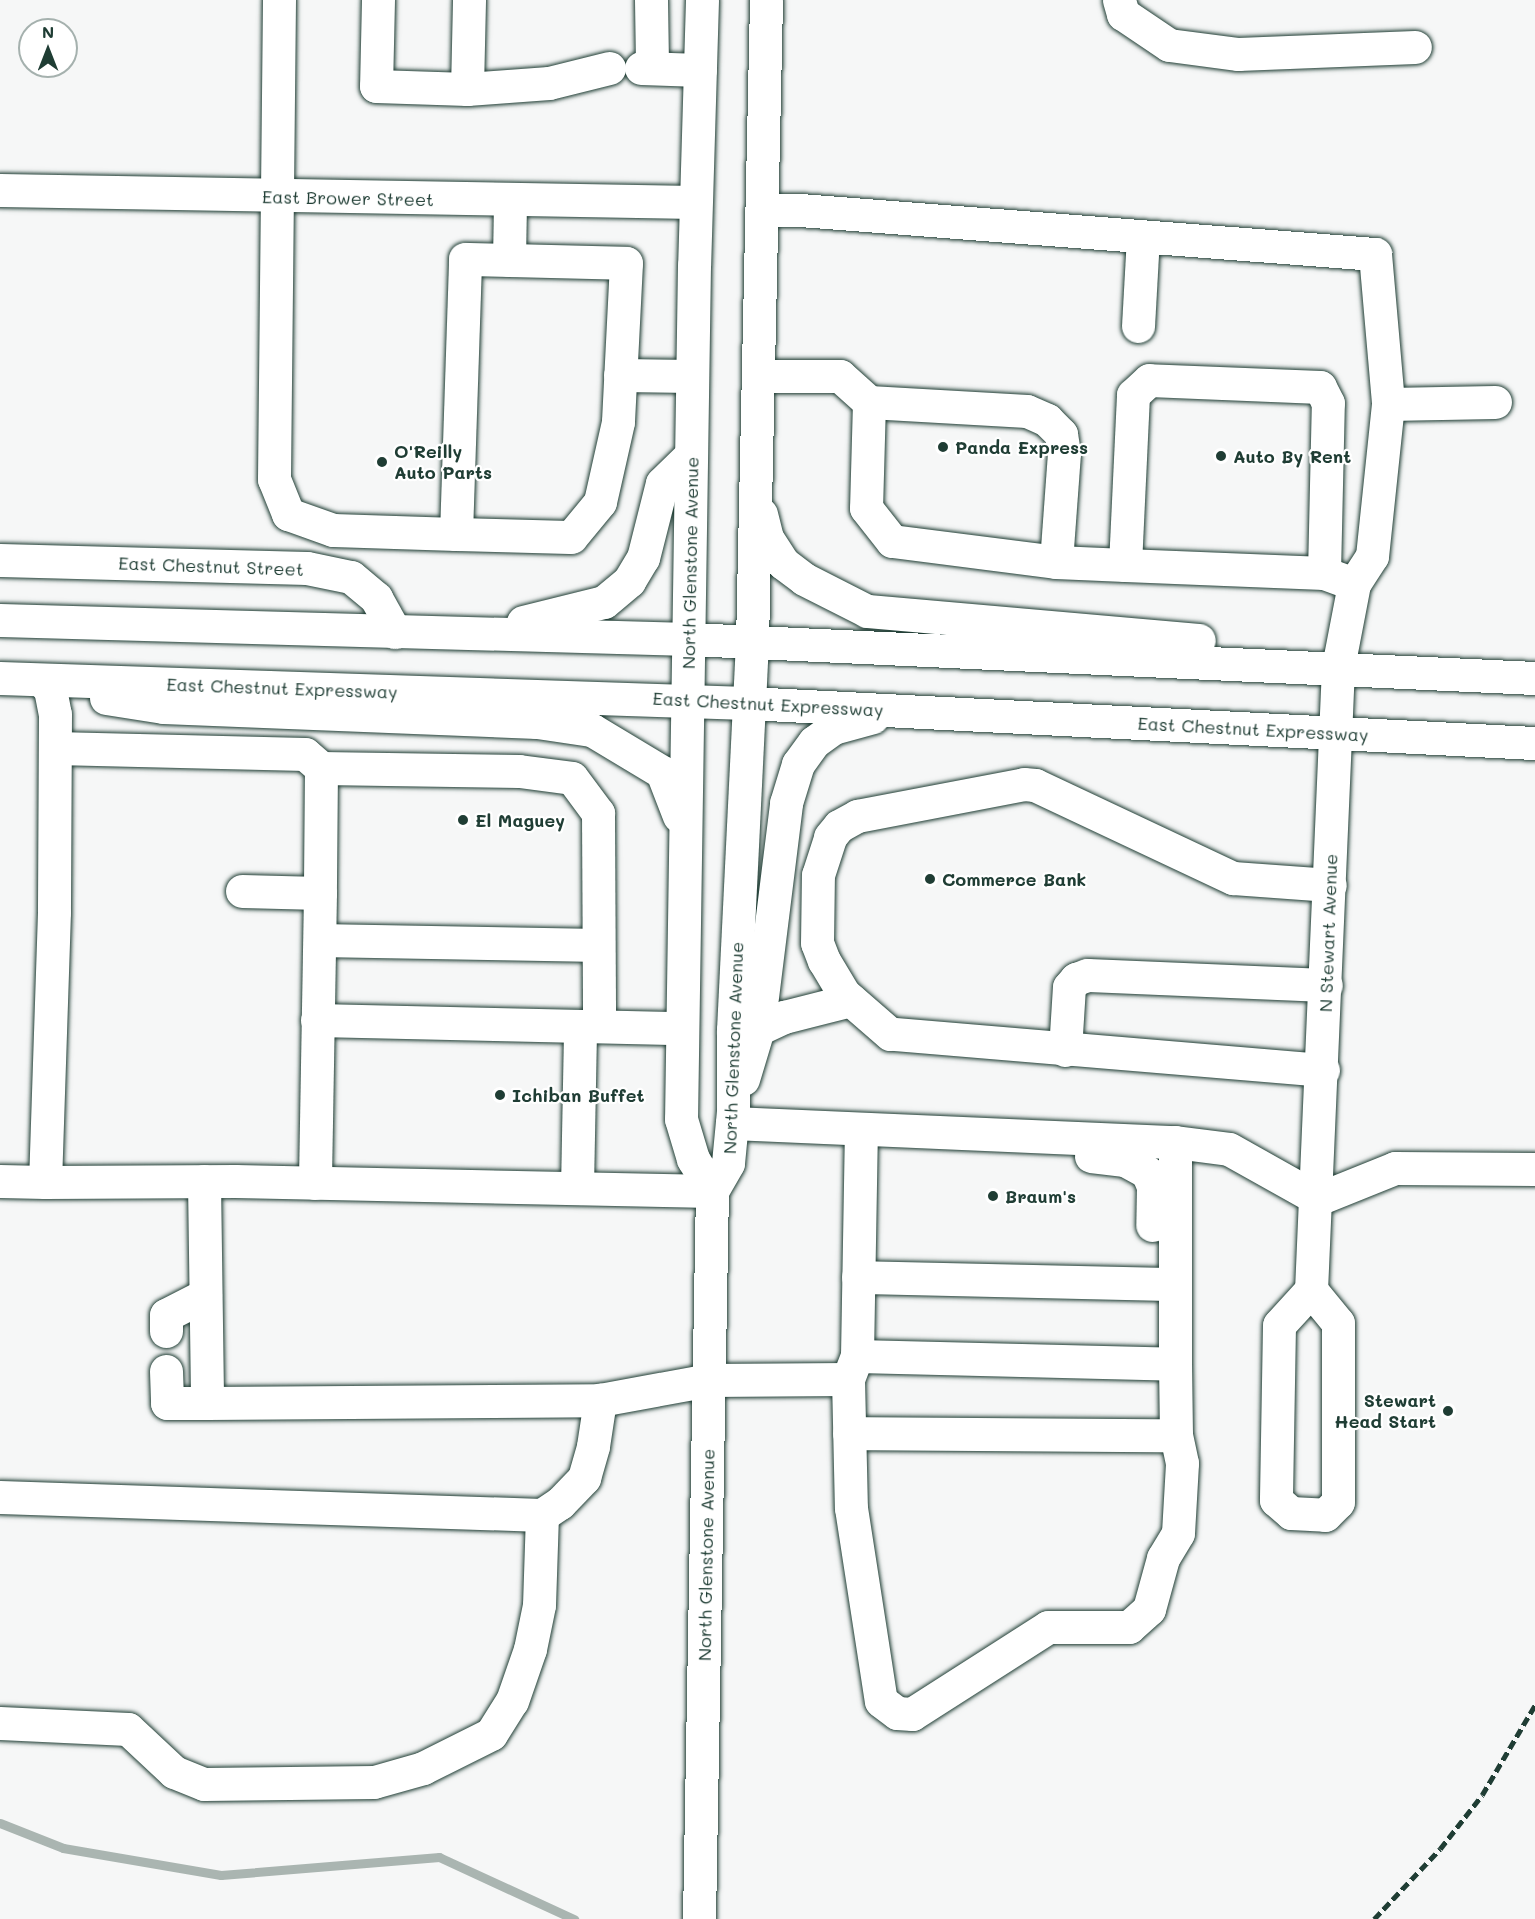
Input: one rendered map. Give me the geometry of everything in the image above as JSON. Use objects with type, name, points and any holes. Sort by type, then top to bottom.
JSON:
[{"type":"main road","points":[[279,0],[274,197],[274,479],[288,514],[333,530],[352,531],[456,534],[571,537],[600,502],[618,422],[626,263],[465,259],[456,534]]},
{"type":"main road","points":[[378,0],[376,86],[467,89],[549,83],[609,68]]},
{"type":"main road","points":[[467,89],[469,0]]},
{"type":"main road","points":[[651,0],[646,67],[700,70]]},
{"type":"main road","name":"North Glenstone Avenue","points":[[702,0],[692,376],[681,1119],[693,1159],[712,1191]]},
{"type":"main road","name":"North Glenstone Avenue","points":[[699,1919],[712,1191],[728,1163],[732,1117],[746,1029],[747,702],[752,643],[766,0]]},
{"type":"main road","points":[[1119,0],[1123,14],[1169,45],[1238,54],[1415,47]]},
{"type":"main road","name":"East Brower Street","points":[[0,190],[274,197],[696,202]]},
{"type":"main road","points":[[509,260],[510,201]]},
{"type":"main road","points":[[762,210],[800,210],[1375,254],[1388,404],[1372,556],[1339,579],[1056,562],[892,541],[866,508],[868,402]]},
{"type":"main road","points":[[1138,326],[1143,237]]},
{"type":"main road","points":[[620,375],[692,376]]},
{"type":"main road","points":[[759,376],[840,376],[868,402],[1028,411],[1047,420],[1061,434],[1064,453],[1056,562]]},
{"type":"main road","points":[[1125,565],[1133,395],[1149,380],[1320,387],[1328,404],[1339,579]]},
{"type":"main road","points":[[1388,404],[1495,402]]},
{"type":"main road","points":[[462,633],[604,602],[628,581],[643,558],[662,483],[691,455]]},
{"type":"main road","points":[[756,493],[767,538],[783,563],[804,579],[867,612],[1272,647],[1338,667]]},
{"type":"main road","points":[[351,577],[352,531]]},
{"type":"main road","name":"East Chestnut Street","points":[[0,560],[307,568],[351,577],[376,598],[395,632]]},
{"type":"main road","name":"N Stewart Avenue","points":[[1311,1290],[1323,1070],[1338,667],[1339,579]]},
{"type":"main road","points":[[0,620],[689,639],[1338,667],[1535,678]]},
{"type":"main road","name":"East Chestnut Expressway","points":[[0,678],[747,702],[1535,743]]},
{"type":"main road","points":[[41,680],[50,689],[54,702],[55,748],[54,912],[45,1182]]},
{"type":"main road","points":[[41,680],[128,705],[537,722],[592,730],[662,772],[676,800],[685,850]]},
{"type":"main road","points":[[851,1000],[746,1029],[786,803],[798,764],[814,742],[833,728],[898,710]]},
{"type":"main road","points":[[55,748],[305,754],[321,768],[519,771],[572,778],[598,813],[598,945],[589,1026],[577,1188]]},
{"type":"main road","points":[[315,1183],[317,1020],[321,940],[321,768]]},
{"type":"main road","points":[[1323,1070],[890,1034],[851,1000],[824,961],[817,943],[818,875],[830,837],[857,816],[1010,786],[1035,785],[1233,878],[1330,885]]},
{"type":"main road","points":[[242,891],[320,893]]},
{"type":"main road","points":[[321,940],[598,945]]},
{"type":"main road","points":[[1065,1050],[1069,987],[1076,979],[1087,975],[1326,985]]},
{"type":"main road","points":[[317,1020],[682,1028]]},
{"type":"main road","points":[[732,1117],[861,1130],[1175,1142],[1229,1149],[1317,1199],[1395,1168],[1535,1169]]},
{"type":"main road","points":[[861,1130],[858,1277],[849,1433],[851,1508],[881,1701],[897,1713],[912,1714],[1048,1627],[1129,1627],[1149,1609],[1163,1558],[1178,1533],[1182,1463],[1176,1435],[1175,1142]]},
{"type":"main road","points":[[895,1131],[916,1149],[1095,1156],[1138,1165],[1147,1172],[1153,1186],[1152,1257],[1174,1284]]},
{"type":"main road","points":[[0,1181],[204,1181],[712,1191]]},
{"type":"main road","points":[[204,1181],[207,1403]]},
{"type":"main road","points":[[858,1277],[1174,1284]]},
{"type":"main road","points":[[1311,1290],[1338,1323],[1338,1502],[1325,1515],[1291,1513],[1276,1500],[1279,1325],[1311,1290]]},
{"type":"main road","points":[[166,1331],[166,1315],[205,1295]]},
{"type":"main road","points":[[166,1371],[167,1403],[600,1401],[709,1380],[852,1368],[1175,1364]]},
{"type":"main road","points":[[0,1497],[542,1515],[560,1503],[584,1478],[593,1446],[600,1401]]},
{"type":"main road","points":[[849,1433],[1176,1435]]},
{"type":"main road","points":[[0,1723],[128,1729],[174,1772],[204,1784],[374,1782],[423,1768],[491,1734],[512,1701],[530,1649],[539,1605],[542,1515]]},
{"type":"waterway","points":[[0,1823],[63,1848],[221,1875],[439,1857],[574,1919]]},
{"type":"railway","points":[[1374,1919],[1440,1849],[1482,1795],[1535,1705]]},
{"type":"place","name":"Panda Express","points":[[943,447]]},
{"type":"place","name":"Auto By Rent","points":[[1221,456]]},
{"type":"place","name":"O'Reilly Auto Parts","points":[[382,462]]},
{"type":"place","name":"El Maguey","points":[[463,820]]},
{"type":"place","name":"Commerce Bank","points":[[930,879]]},
{"type":"place","name":"Ichiban Buffet","points":[[500,1095]]},
{"type":"place","name":"Braum's","points":[[993,1196]]},
{"type":"place","name":"Stewart Head Start","points":[[1448,1411]]}]
